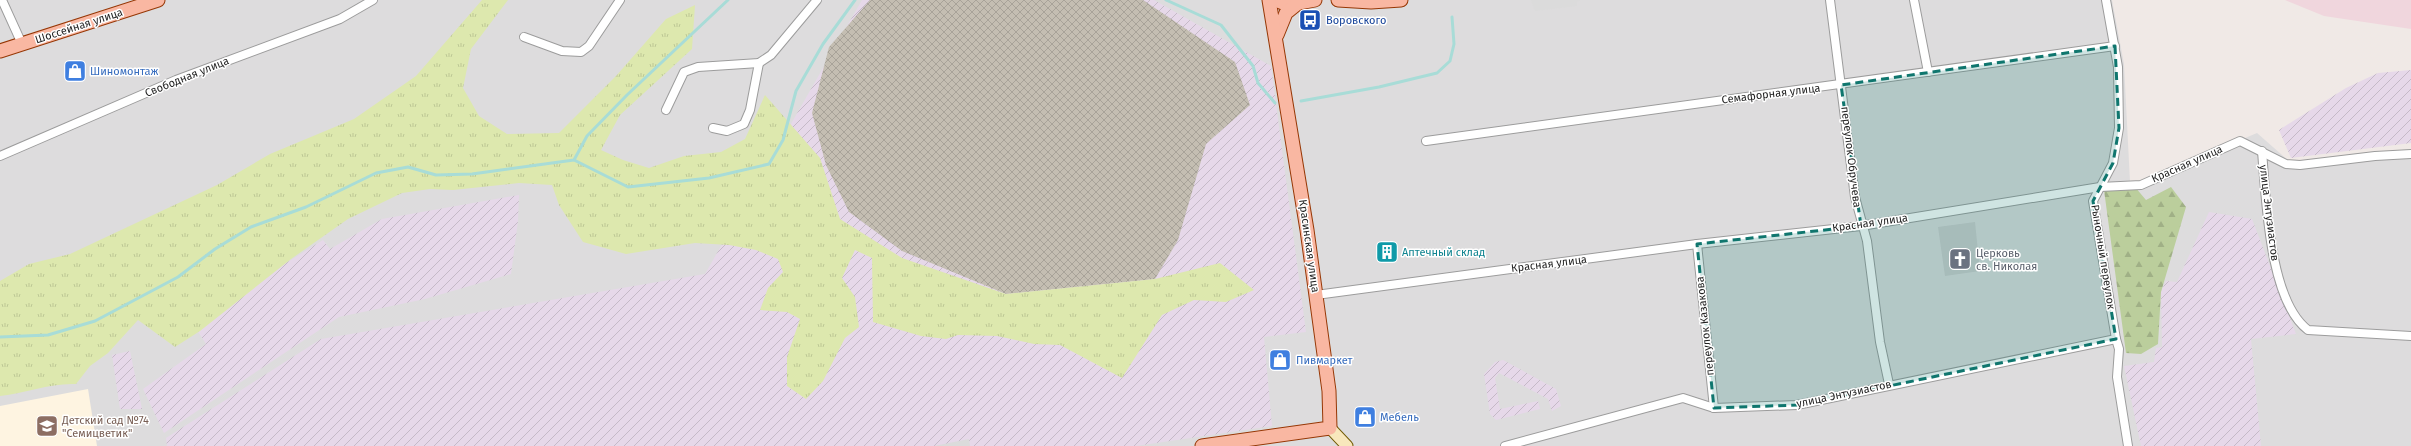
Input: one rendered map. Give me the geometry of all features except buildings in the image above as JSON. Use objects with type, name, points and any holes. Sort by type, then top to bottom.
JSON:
[{"type":"main road","name":"Шоссейная улица","points":[[0,51],[158,0]]},
{"type":"main road","name":"Красинская улица","points":[[1270,0],[1282,86],[1288,113],[1316,295],[1329,391],[1330,428]]},
{"type":"main road","points":[[1275,0],[1288,5],[1300,1],[1315,0]]},
{"type":"main road","points":[[1338,0],[1401,0]]},
{"type":"main road","points":[[1276,41],[1282,20],[1291,7],[1300,1]]},
{"type":"main road","points":[[1202,446],[1330,428],[1348,446]]},
{"type":"street","points":[[2,0],[22,44]]},
{"type":"street","name":"Свободная улица","points":[[0,156],[176,80],[340,19],[373,0]]},
{"type":"street","points":[[524,37],[562,51],[581,52],[589,46],[620,0]]},
{"type":"street","points":[[666,110],[684,72],[698,67],[759,63],[771,55],[817,0]]},
{"type":"street","name":"переулок Обручева","points":[[1830,0],[1842,85],[1854,197],[1861,226],[1867,241],[1880,342],[1889,384]]},
{"type":"street","points":[[1914,0],[1928,72]]},
{"type":"street","name":"Рыночный переулок","points":[[2106,0],[2118,67],[2119,128],[2113,163],[2093,201],[2119,350],[2117,377],[2128,446]]},
{"type":"street","name":"Семафорная улица","points":[[1426,141],[1842,85],[2115,46]]},
{"type":"street","points":[[712,128],[727,131],[744,124],[750,110],[759,63]]},
{"type":"street","name":"Красная улица","points":[[1316,295],[1697,244],[1861,226],[2100,187],[2141,185],[2240,141],[2286,164],[2300,165],[2375,156],[2411,154]]},
{"type":"street","name":"улица Энтузиастов","points":[[2262,151],[2268,217],[2277,272],[2289,306],[2298,322],[2308,330],[2411,336]]},
{"type":"street","name":"переулок Казакова","points":[[1697,244],[1714,408]]},
{"type":"street","name":"улица Энтузиастов","points":[[1505,446],[1683,398],[1714,408],[1797,405],[1889,384],[2116,339]]},
{"type":"highlighted area","points":[[2115,46],[2119,128],[2113,163],[2093,201],[2116,339],[1797,405],[1714,408],[1697,244],[1861,226],[1841,85]]},
{"type":"shaded area","points":[[0,0],[2112,0],[2124,64],[2130,182],[2141,182],[2257,133],[2290,162],[2411,152],[2411,446],[0,446]]},
{"type":"shaded area","points":[[862,0],[1154,0],[1271,66],[1306,332],[1264,337],[1272,426],[1136,446],[167,446],[166,438],[321,339],[705,274]]},
{"type":"shaded area","points":[[870,0],[1143,0],[1235,62],[1250,105],[1206,144],[1178,240],[1155,279],[1006,294],[902,251],[849,212],[826,165],[812,113],[829,47]]},
{"type":"shaded area","points":[[1531,0],[1580,1],[1577,2],[1577,6],[1535,11]]},
{"type":"shaded area","points":[[2285,0],[2411,0],[2411,29],[2324,16]]},
{"type":"shaded area","points":[[2411,70],[2411,143],[2291,158],[2279,130],[2346,88],[2378,73]]},
{"type":"shaded area","points":[[519,195],[518,221],[511,274],[425,299],[339,317],[164,433],[143,389],[206,344],[197,330],[262,278],[323,240],[330,249],[382,219]]},
{"type":"shaded area","points":[[2209,212],[2252,219],[2296,334],[2251,339],[2261,446],[2141,446],[2124,366],[2154,362],[2156,348],[2162,347],[2161,292],[2166,281],[2177,282]]},
{"type":"shaded area","name":"Церковь св. Николая","points":[[1975,222],[1980,271],[1945,276],[1938,227]]},
{"type":"shaded area","points":[[130,351],[142,409],[120,409],[112,355]]},
{"type":"shaded area","points":[[1503,360],[1556,389],[1561,406],[1552,411],[1548,399],[1499,373],[1495,378],[1500,409],[1538,401],[1540,409],[1496,420],[1490,414],[1484,374],[1495,362]]},
{"type":"shaded area","name":"Детский сад №74 \"Семицветик\"","points":[[88,389],[97,446],[0,446],[0,406]]},
{"type":"shaded area","points":[[969,439],[970,446],[934,446]]},
{"type":"green space","points":[[482,0],[508,0],[471,49],[463,88],[479,116],[507,134],[559,133],[616,76],[666,19],[695,5],[692,49],[620,115],[601,150],[623,160],[649,168],[684,156],[721,152],[745,139],[765,95],[820,158],[840,219],[902,258],[1006,294],[1155,279],[1220,263],[1254,290],[1226,302],[1194,300],[1162,315],[1122,378],[1060,345],[1034,344],[997,336],[958,335],[946,339],[921,336],[873,322],[872,258],[855,250],[842,278],[855,297],[859,327],[845,338],[823,381],[806,399],[787,386],[787,357],[800,319],[787,312],[760,310],[768,288],[783,272],[778,259],[756,250],[729,245],[695,243],[626,254],[583,242],[559,205],[552,185],[519,183],[453,190],[430,189],[402,193],[348,219],[291,259],[200,331],[175,347],[138,320],[108,353],[90,366],[76,384],[57,385],[0,396],[0,281],[29,264],[70,254],[217,185],[270,154],[354,119],[416,76]]},
{"type":"green space","points":[[2135,187],[2146,200],[2171,187],[2186,207],[2161,292],[2158,344],[2141,354],[2126,353],[2104,190]]},
{"type":"waterway","points":[[0,337],[48,335],[95,321],[178,277],[215,249],[251,227],[306,207],[376,173],[408,167],[436,175],[472,174],[574,160],[587,136],[627,95],[728,0]]},
{"type":"waterway","points":[[574,160],[628,187],[709,178],[769,164],[783,140],[796,91],[823,44],[855,0]]},
{"type":"waterway","points":[[1166,0],[1221,25],[1253,66],[1258,83],[1275,103]]},
{"type":"waterway","points":[[1301,101],[1379,87],[1437,73],[1450,61],[1454,44],[1452,17]]},
{"type":"place","name":"Воровского","points":[[1310,20]]},
{"type":"place","name":"Шиномонтаж","points":[[75,71]]},
{"type":"place","name":"Аптечный склад","points":[[1387,252]]},
{"type":"place","name":"Церковь св. Николая","points":[[1960,259]]},
{"type":"place","name":"Пивмаркет","points":[[1280,360]]},
{"type":"place","name":"Мебель","points":[[1365,417]]},
{"type":"place","name":"Детский сад №74 \"Семицветик\"","points":[[47,426]]}]
